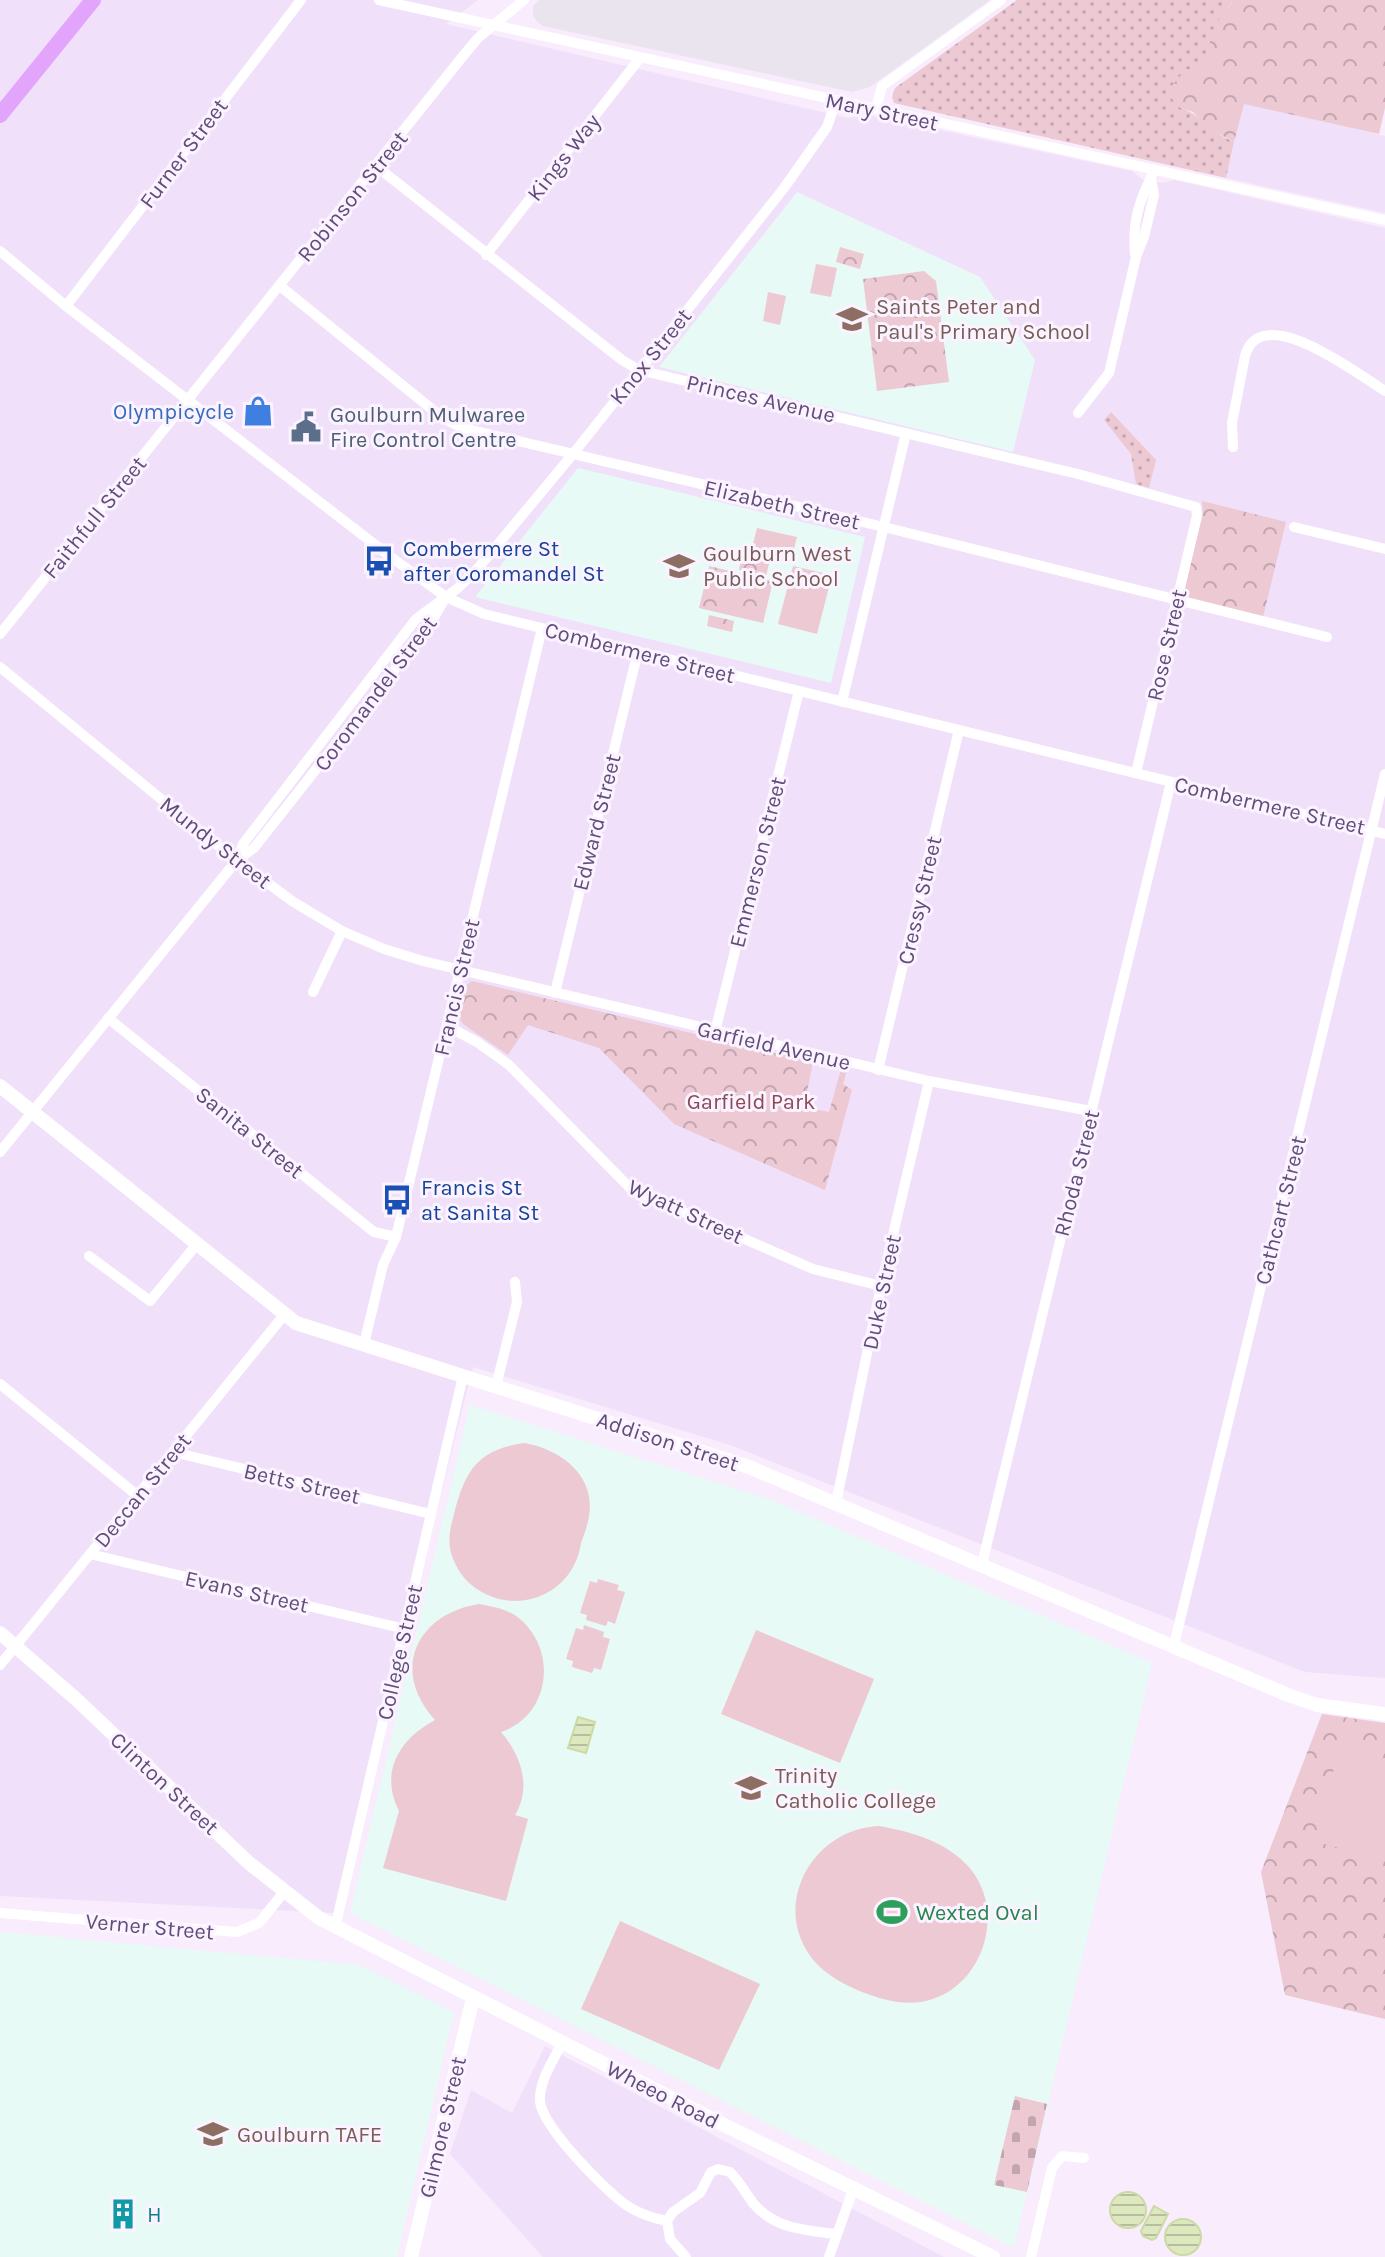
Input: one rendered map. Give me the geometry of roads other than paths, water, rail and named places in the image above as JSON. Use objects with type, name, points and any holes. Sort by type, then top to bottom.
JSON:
[{"type":"main road","points":[[0,98],[79,0]]},
{"type":"main road","points":[[0,115],[93,0]]},
{"type":"street","name":"Furner Street","points":[[66,306],[301,0]]},
{"type":"street","name":"Mary Street","points":[[379,0],[422,5],[640,58],[876,109],[1152,174],[1385,220]]},
{"type":"street","name":"Robinson Street","points":[[188,399],[463,56],[494,24],[524,0]]},
{"type":"street","points":[[876,109],[882,86],[1001,0]]},
{"type":"street","name":"Kings Way","points":[[486,255],[640,58]]},
{"type":"street","name":"Knox Street","points":[[446,597],[479,567],[573,454],[784,188],[827,127],[836,101]]},
{"type":"street","name":"Princes Avenue","points":[[376,166],[486,255],[639,370],[1192,504],[1196,507],[1197,516]]},
{"type":"street","points":[[1078,413],[1109,373],[1154,195],[1152,174]]},
{"type":"street","name":"Combermere Street","points":[[0,251],[66,306],[446,597],[484,614],[1385,834]]},
{"type":"street","name":"Elizabeth Street","points":[[280,286],[444,419],[463,428],[884,527],[1327,637]]},
{"type":"street","points":[[1233,447],[1232,423],[1245,356],[1248,345],[1256,338],[1265,335],[1320,348],[1385,391]]},
{"type":"street","name":"Faithfull Street","points":[[0,634],[188,399]]},
{"type":"street","points":[[842,702],[906,433]]},
{"type":"street","name":"Rose Street","points":[[1136,773],[1197,516]]},
{"type":"street","points":[[1294,527],[1385,549]]},
{"type":"street","name":"Coromandel Street","points":[[237,860],[243,844],[416,619],[446,597]]},
{"type":"street","name":"Coromandel Street","points":[[0,1152],[237,860],[254,848],[296,796],[429,626],[446,597]]},
{"type":"street","name":"Francis Street","points":[[364,1344],[383,1265],[396,1237],[542,628]]},
{"type":"street","name":"Edward Street","points":[[555,993],[638,651]]},
{"type":"street","name":"Mundy Street","points":[[0,667],[292,901],[342,931],[384,949],[459,970]]},
{"type":"street","points":[[374,674],[385,682]]},
{"type":"street","name":"Emmerson Street","points":[[715,1032],[799,691]]},
{"type":"street","name":"Cressy Street","points":[[878,1070],[959,730]]},
{"type":"street","points":[[329,732],[340,739]]},
{"type":"street","name":"Cathcart Street","points":[[1174,1645],[1385,774]]},
{"type":"street","name":"Rhoda Street","points":[[982,1564],[1171,782]]},
{"type":"street","points":[[286,788],[296,796]]},
{"type":"street","points":[[313,992],[342,931]]},
{"type":"street","name":"Garfield Avenue","points":[[459,970],[878,1070],[1091,1111]]},
{"type":"street","name":"Sanita Street","points":[[108,1018],[374,1232],[396,1237]]},
{"type":"street","name":"Wyatt Street","points":[[447,1026],[470,1037],[509,1065],[631,1189],[813,1269],[881,1286]]},
{"type":"street","name":"Duke Street","points":[[836,1503],[881,1286],[929,1081]]},
{"type":"street","name":"Addison Street","points":[[0,1086],[296,1323],[749,1467],[1317,1705],[1385,1714]]},
{"type":"street","points":[[89,1256],[150,1301],[197,1244]]},
{"type":"street","points":[[496,1386],[517,1302],[515,1282]]},
{"type":"street","name":"Deccan Street","points":[[0,1665],[284,1315]]},
{"type":"street","name":"College Street","points":[[335,1928],[463,1376]]},
{"type":"street","points":[[0,1384],[138,1496]]},
{"type":"street","name":"Betts Street","points":[[173,1452],[431,1514]]},
{"type":"street","name":"Evans Street","points":[[90,1554],[405,1629]]},
{"type":"street","name":"Clinton Street","points":[[0,1633],[249,1863],[335,1928]]},
{"type":"street","name":"Verner Street","points":[[0,1913],[237,1932],[259,1923],[284,1892]]},
{"type":"street","name":"Wheeo Road","points":[[335,1928],[853,2190],[993,2257]]},
{"type":"street","name":"Gilmore Street","points":[[411,2257],[473,1998]]},
{"type":"street","points":[[562,2043],[541,2090],[540,2103],[546,2122],[617,2198],[642,2214],[667,2221]]},
{"type":"street","points":[[1031,2257],[1052,2168],[1062,2156],[1084,2158]]},
{"type":"street","points":[[686,2257],[670,2239],[667,2221],[673,2212],[700,2193],[711,2172],[724,2169],[773,2221],[784,2227],[835,2234]]},
{"type":"street","points":[[829,2257],[853,2190]]},
{"type":"place","name":"Saints Peter and Paul's Primary School","points":[[852,319]]},
{"type":"place","name":"Olympicycle","points":[[258,411]]},
{"type":"place","name":"Goulburn Mulwaree Fire Control Centre","points":[[306,427]]},
{"type":"place","name":"Combermere St after Coromandel St","points":[[379,561]]},
{"type":"place","name":"Goulburn West Public School","points":[[679,566]]},
{"type":"place","name":"Francis St at Sanita St","points":[[397,1200]]},
{"type":"place","name":"Trinity Catholic College","points":[[751,1788]]},
{"type":"place","name":"Wexted Oval","points":[[892,1912]]},
{"type":"place","name":"Goulburn TAFE","points":[[213,2134]]},
{"type":"place","name":"H","points":[[123,2214]]},
{"type":"park label","name":"Garfield Park","points":[[751,1101]]}]
